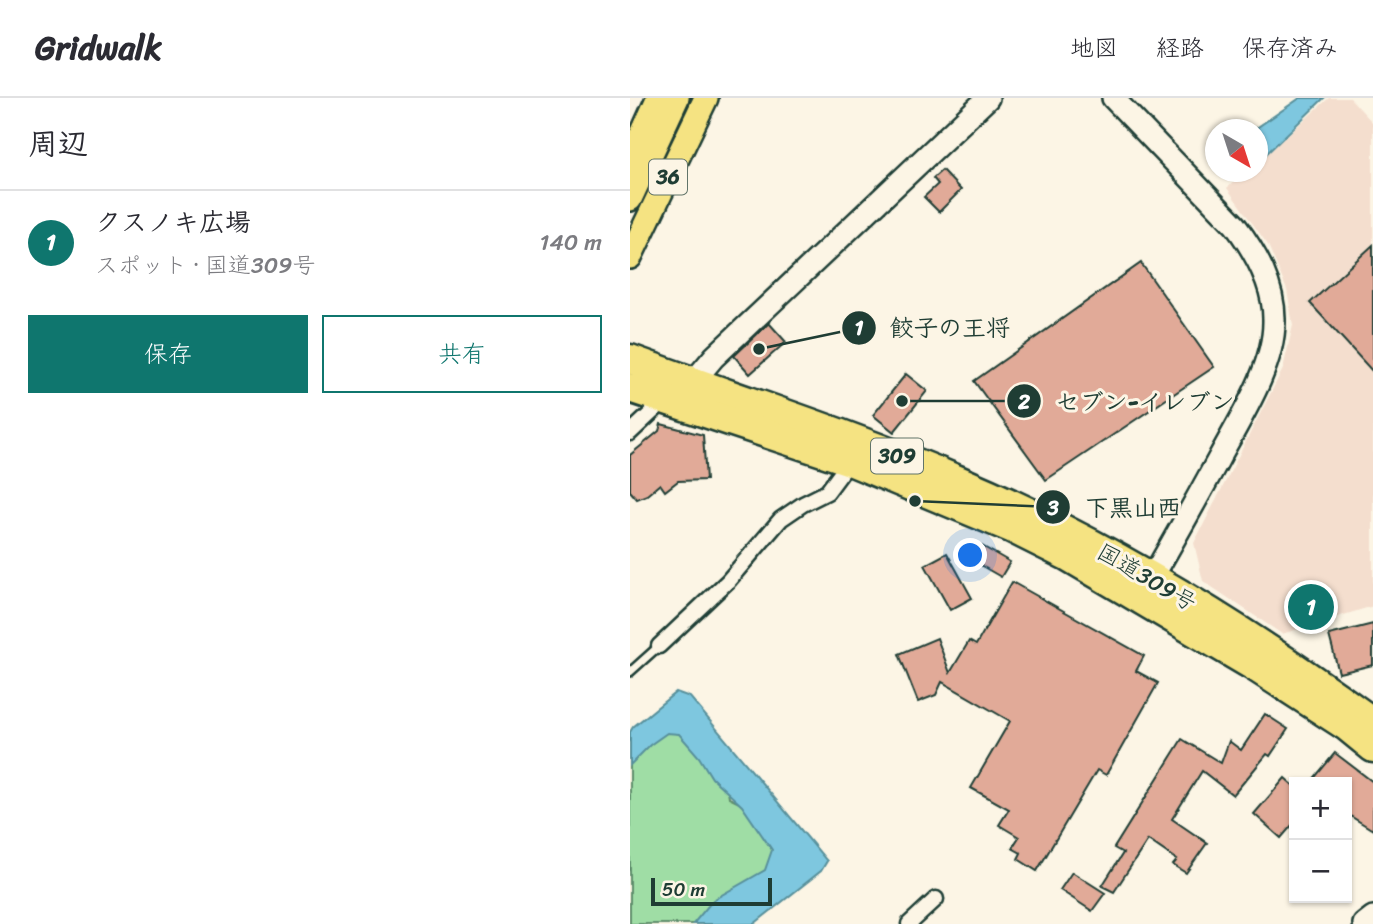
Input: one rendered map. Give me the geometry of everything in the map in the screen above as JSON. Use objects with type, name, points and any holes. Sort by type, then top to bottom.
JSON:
[{"type":"highway","points":[[630,167],[661,98]]},
{"type":"highway","name":"国道309号","points":[[630,359],[826,426],[958,480],[1035,516],[1146,588],[1255,667],[1346,726],[1373,748]]},
{"type":"highway","name":"国道309号","points":[[630,388],[850,461],[1012,528],[1067,556],[1146,588],[1307,674],[1373,722]]},
{"type":"main road","name":"36","points":[[630,199],[677,98]]},
{"type":"main road","name":"36","points":[[630,257],[706,98]]},
{"type":"main road","points":[[693,382],[714,356],[793,289],[988,98]]},
{"type":"main road","points":[[1113,98],[1235,225],[1251,246],[1269,285],[1274,322],[1266,365],[1237,425],[1146,588]]},
{"type":"main road","points":[[1364,924],[1373,917]]},
{"type":"street","points":[[630,433],[664,401]]},
{"type":"street","points":[[659,646],[728,581],[781,519],[827,492],[850,461]]},
{"type":"street","points":[[909,924],[936,899]]},
{"type":"lane","points":[[630,672],[659,646]]},
{"type":"shaded area","points":[[1329,98],[1350,98],[1373,123],[1373,606],[1282,634],[1203,581],[1194,543],[1283,369],[1293,325],[1287,290],[1268,245],[1227,188],[1234,182],[1268,182],[1268,152]]},
{"type":"green space","points":[[661,729],[691,733],[726,777],[729,798],[756,811],[783,858],[706,924],[630,924],[630,752]]},
{"type":"water","points":[[1300,98],[1324,98],[1268,152],[1268,120]]},
{"type":"water","points":[[676,692],[690,697],[827,861],[821,871],[754,924],[693,924],[713,900],[765,870],[772,850],[742,806],[712,778],[699,757],[679,734],[667,733],[630,765],[630,732],[633,727]]},
{"type":"building","points":[[942,170],[961,190],[939,212],[924,197],[938,184],[933,178]]},
{"type":"building","points":[[1373,245],[1373,372],[1310,303]]},
{"type":"building","points":[[1141,263],[1214,367],[1046,480],[974,381]]},
{"type":"building","points":[[769,323],[786,342],[750,374],[734,356]]},
{"type":"building","points":[[906,374],[927,391],[894,432],[873,415]]},
{"type":"building","points":[[661,424],[703,435],[706,480],[678,481],[665,491],[660,484],[647,495],[637,499],[630,491],[630,455],[659,431]]},
{"type":"building","points":[[982,546],[1010,562],[1001,577],[973,561]]},
{"type":"building","points":[[947,553],[972,598],[950,610],[925,565]]},
{"type":"building","points":[[1012,582],[1144,656],[1136,671],[1158,683],[1106,775],[1097,770],[1037,871],[1018,859],[1021,853],[1012,848],[1019,837],[999,825],[1009,809],[971,788],[1010,721],[942,682],[936,695],[918,702],[899,654],[937,638],[950,673],[969,641],[976,645]]},
{"type":"building","points":[[1373,624],[1373,665],[1339,673],[1329,635]]},
{"type":"building","points":[[1265,714],[1288,729],[1270,756],[1267,754],[1233,795],[1202,771],[1172,819],[1207,843],[1186,873],[1173,865],[1177,860],[1148,840],[1114,892],[1102,886],[1123,853],[1114,848],[1182,739],[1221,763],[1229,741],[1241,750]]},
{"type":"building","points":[[1335,753],[1373,782],[1373,830],[1352,817],[1352,777],[1315,777]]},
{"type":"building","points":[[1285,778],[1289,782],[1289,829],[1281,838],[1254,814]]},
{"type":"building","points":[[1072,872],[1105,893],[1092,911],[1060,890]]},
{"type":"place","name":"餃子の王将","points":[[759,349]]},
{"type":"place","name":"セブン-イレブン","points":[[902,401]]},
{"type":"place","name":"下黒山西","points":[[915,501]]},
{"type":"place","name":"クスノキ広場","points":[[1311,607]]}]
